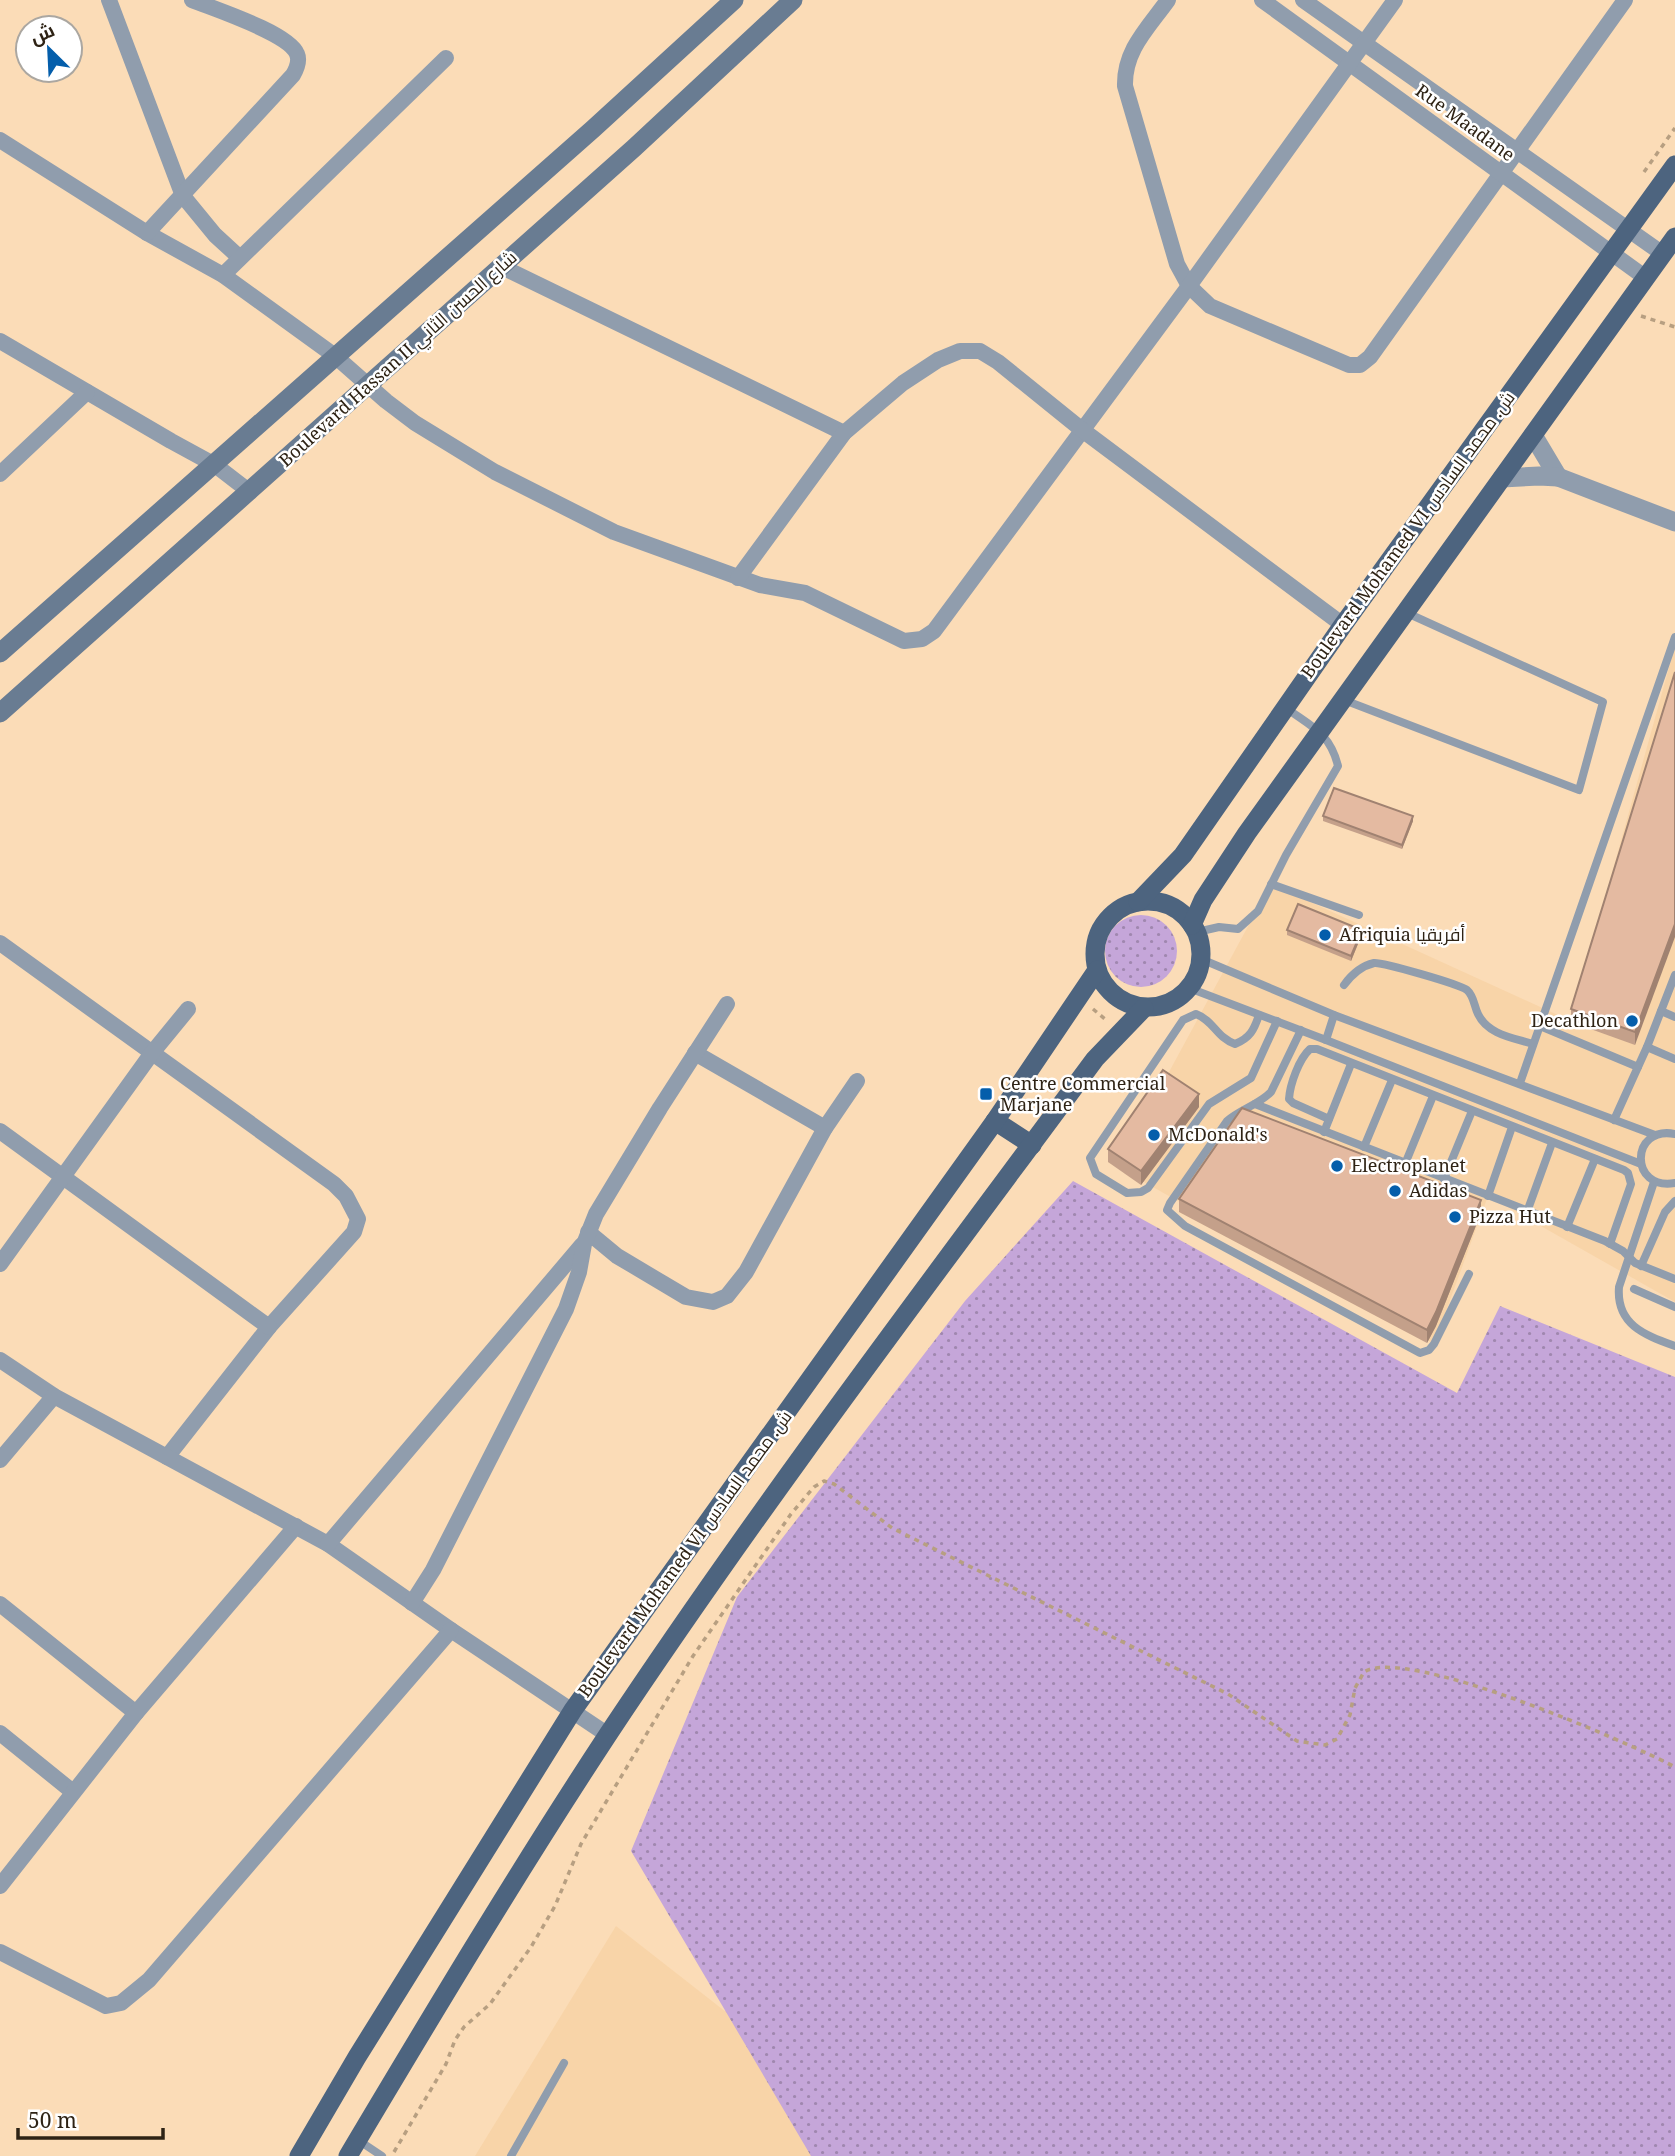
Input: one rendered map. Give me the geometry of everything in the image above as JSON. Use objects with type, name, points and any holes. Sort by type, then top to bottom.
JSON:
[{"type":"main road","points":[[0,653],[215,465],[734,0]]},
{"type":"main road","name":"Boulevard Hassan II شارع الحسن الثاني","points":[[0,713],[80,639],[250,492],[502,267],[793,0]]},
{"type":"main road","name":"Boulevard Mohamed VI ش. محمد السادس","points":[[1138,902],[1183,855],[1343,625],[1675,164]]},
{"type":"main road","points":[[1194,928],[1217,876],[1675,237]]},
{"type":"main road","points":[[1156,901],[1172,906],[1187,917],[1194,928],[1201,959],[1197,975],[1189,989],[1169,1004],[1144,1007],[1124,1002],[1107,989],[1097,970],[1094,953],[1098,935],[1107,920],[1121,908],[1138,902],[1156,901]]},
{"type":"main road","name":"Boulevard Mohamed VI ش. محمد السادس","points":[[299,2156],[364,2046],[573,1710],[995,1121],[1097,970]]},
{"type":"main road","points":[[353,2148],[506,1893],[608,1735],[751,1529],[1095,1059],[1144,1007]]},
{"type":"main road","points":[[995,1121],[1032,1145]]},
{"type":"street","points":[[109,0],[183,197],[215,235],[240,258]]},
{"type":"street","points":[[147,233],[293,75],[298,61],[292,46],[279,36],[192,0]]},
{"type":"street","points":[[1168,0],[1131,50],[1124,69],[1125,86],[1177,264],[1189,286],[1210,306],[1349,365],[1360,365],[1370,357],[1625,0]]},
{"type":"street","name":"Rue Maadane","points":[[1262,0],[1646,278]]},
{"type":"street","name":"Rue Maadane","points":[[1303,0],[1663,254]]},
{"type":"street","points":[[0,140],[147,233],[223,275],[335,356],[415,423],[495,472],[614,532],[738,578],[805,593],[904,640],[922,639],[934,631],[1189,286],[1395,0]]},
{"type":"street","points":[[223,275],[446,58]]},
{"type":"street","points":[[502,267],[844,433]]},
{"type":"street","points":[[0,341],[215,465],[250,492]]},
{"type":"street","points":[[738,578],[844,433],[903,383],[938,360],[960,351],[980,351],[1343,625]]},
{"type":"street","points":[[0,474],[87,392]]},
{"type":"street","points":[[1533,435],[1558,478]]},
{"type":"street","points":[[1502,478],[1558,478],[1675,522]]},
{"type":"street","points":[[0,943],[334,1184],[346,1196],[358,1219],[354,1232],[269,1327],[167,1457]]},
{"type":"street","points":[[328,1544],[586,1238],[616,1179],[727,1004]]},
{"type":"street","points":[[0,1264],[152,1053],[188,1009]]},
{"type":"street","points":[[695,1053],[825,1128]]},
{"type":"street","points":[[586,1238],[686,1297],[713,1302],[727,1296],[746,1272],[825,1128],[857,1081]]},
{"type":"street","points":[[0,1131],[64,1175],[269,1327]]},
{"type":"street","points":[[412,1603],[433,1570],[566,1309],[579,1272],[586,1238]]},
{"type":"street","points":[[0,1360],[54,1396],[328,1544],[608,1735]]},
{"type":"street","points":[[0,1460],[54,1396]]},
{"type":"street","points":[[0,1886],[136,1713],[296,1526]]},
{"type":"street","points":[[0,1604],[136,1713]]},
{"type":"street","points":[[0,1952],[106,2006],[121,2003],[149,1980],[451,1630]]},
{"type":"street","points":[[0,1733],[73,1792]]},
{"type":"lane","points":[[1345,700],[1579,790],[1603,702],[1407,613]]},
{"type":"lane","points":[[1520,1083],[1675,637]]},
{"type":"lane","points":[[1194,928],[1238,929],[1258,911],[1338,766],[1333,747],[1321,733],[1285,707]]},
{"type":"lane","points":[[1271,884],[1359,915]]},
{"type":"lane","points":[[1201,959],[1334,1015],[1655,1135]]},
{"type":"lane","points":[[1344,985],[1361,968],[1378,962],[1439,980],[1466,989],[1473,998],[1481,1019],[1493,1031],[1533,1044]]},
{"type":"lane","points":[[1614,1120],[1647,1047],[1675,975]]},
{"type":"lane","points":[[1189,989],[1301,1030],[1641,1164]]},
{"type":"lane","points":[[1661,1011],[1675,1017]]},
{"type":"lane","points":[[1259,1015],[1246,1040],[1234,1044],[1223,1040],[1207,1018],[1196,1014],[1184,1020],[1090,1158],[1096,1174],[1127,1193],[1141,1192],[1148,1188],[1209,1104],[1251,1078],[1277,1021]]},
{"type":"lane","points":[[1326,1040],[1334,1015]]},
{"type":"lane","points":[[1540,1026],[1638,1067]]},
{"type":"lane","points":[[1301,1030],[1277,1083],[1264,1099],[1227,1121],[1167,1210],[1185,1226],[1420,1353],[1429,1350],[1434,1344],[1469,1274]]},
{"type":"lane","points":[[1647,1047],[1675,1059]]},
{"type":"lane","points":[[1329,1119],[1289,1099],[1289,1092],[1305,1054],[1310,1049],[1317,1049],[1624,1170],[1631,1184],[1610,1244]]},
{"type":"lane","points":[[1324,1132],[1351,1064]]},
{"type":"lane","points":[[1364,1147],[1392,1080]]},
{"type":"lane","points":[[1405,1164],[1433,1096]]},
{"type":"lane","points":[[1255,1104],[1610,1244],[1641,1266],[1675,1279]]},
{"type":"lane","points":[[1444,1179],[1472,1111]]},
{"type":"lane","points":[[1488,1196],[1512,1127]]},
{"type":"lane","points":[[1675,1134],[1666,1132],[1655,1135],[1646,1142],[1641,1153],[1645,1174],[1654,1182],[1665,1185],[1675,1183]]},
{"type":"lane","points":[[1527,1212],[1552,1143]]},
{"type":"lane","points":[[1567,1227],[1595,1159]]},
{"type":"lane","points":[[1654,1182],[1619,1287],[1620,1307],[1628,1320],[1639,1330],[1675,1346]]},
{"type":"lane","points":[[1641,1266],[1664,1212],[1675,1201]]},
{"type":"lane","points":[[1634,1289],[1675,1307]]},
{"type":"lane","points":[[512,2156],[565,2063]]},
{"type":"lane","points":[[353,2148],[382,2156]]},
{"type":"path","points":[[1623,310],[1675,327]]},
{"type":"path","points":[[1078,996],[1120,1031]]},
{"type":"path","points":[[391,2156],[446,2064],[455,2040],[464,2027],[490,2004],[531,1947],[555,1906],[581,1844],[694,1656],[791,1514],[814,1487],[824,1482],[834,1484],[892,1528],[1228,1694],[1297,1741],[1325,1745],[1337,1739],[1350,1715],[1355,1688],[1364,1672],[1378,1666],[1399,1666],[1488,1690],[1565,1717],[1643,1750],[1675,1767]]},
{"type":"shaded area","points":[[1675,646],[1675,1302],[1488,1196],[1434,1344],[1108,1162],[1163,1083],[1271,884],[1571,1021]]},
{"type":"shaded area","points":[[1148,915],[1167,925],[1175,937],[1175,965],[1167,977],[1155,985],[1134,987],[1115,977],[1107,965],[1105,944],[1115,925],[1127,917]]},
{"type":"shaded area","points":[[1073,1181],[1457,1393],[1500,1306],[1675,1377],[1675,2156],[811,2156],[631,1851],[737,1597],[965,1301]]},
{"type":"shaded area","points":[[616,1926],[749,2030],[823,2156],[475,2156]]},
{"type":"building","points":[[1675,672],[1675,924],[1635,1032],[1571,1009]]},
{"type":"building","points":[[1334,788],[1413,816],[1402,845],[1323,816]]},
{"type":"building","name":"Afriquia أفريقيا","points":[[1298,904],[1362,930],[1351,956],[1287,930]]},
{"type":"building","name":"McDonald's","points":[[1163,1070],[1199,1094],[1141,1171],[1108,1149]]},
{"type":"building","points":[[1242,1108],[1481,1200],[1427,1330],[1179,1199]]},
{"type":"place","name":"Afriquia أفريقيا","points":[[1325,935]]},
{"type":"place","name":"Decathlon","points":[[1632,1021]]},
{"type":"place","name":"Centre Commercial Marjane","points":[[986,1094]]},
{"type":"place","name":"McDonald's","points":[[1154,1135]]},
{"type":"place","name":"Electroplanet","points":[[1337,1166]]},
{"type":"place","name":"Adidas","points":[[1395,1191]]},
{"type":"place","name":"Pizza Hut","points":[[1455,1217]]}]
